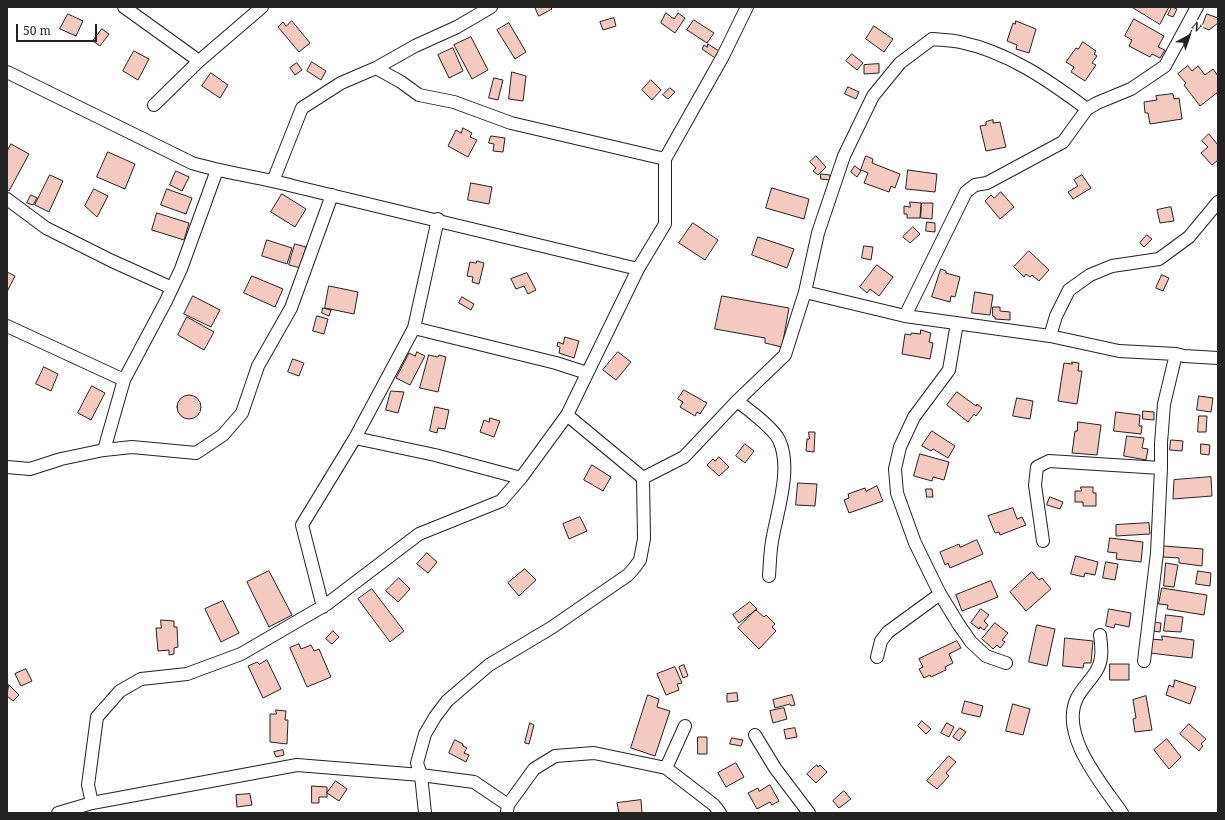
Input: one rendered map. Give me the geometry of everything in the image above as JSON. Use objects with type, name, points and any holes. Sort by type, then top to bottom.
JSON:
[{"type":"street","points":[[124,7],[135,13],[199,61]]},
{"type":"street","points":[[154,105],[199,61],[262,7]]},
{"type":"street","points":[[272,181],[302,108],[341,83],[376,68],[491,7]]},
{"type":"street","points":[[92,803],[88,784],[97,717],[120,691],[141,679],[187,674],[241,654],[323,606],[419,534],[501,502],[521,478],[567,415],[638,269],[665,224],[665,159],[723,56],[748,7]]},
{"type":"street","points":[[905,316],[966,192],[975,185],[986,183],[1063,142],[1087,109],[1097,103],[1131,89],[1165,66],[1197,7]]},
{"type":"street","points":[[643,478],[684,458],[737,401],[786,355],[804,292],[818,232],[844,156],[872,96],[900,63],[932,39],[959,41],[996,52],[1040,75],[1087,109]]},
{"type":"street","points":[[376,68],[401,82],[419,95],[454,102],[511,123],[665,159]]},
{"type":"street","points":[[7,72],[192,163],[217,170],[438,219],[638,269]]},
{"type":"street","points":[[104,450],[124,380],[181,269],[217,170]]},
{"type":"street","points":[[7,467],[30,469],[61,459],[104,450],[132,447],[196,453],[223,435],[242,413],[258,366],[291,308],[332,195]]},
{"type":"street","points":[[7,199],[46,228],[112,261],[172,288]]},
{"type":"street","points":[[1050,336],[1056,316],[1069,290],[1090,275],[1112,266],[1159,259],[1189,237],[1218,202]]},
{"type":"street","points":[[323,606],[302,526],[355,438],[414,328],[438,219]]},
{"type":"street","points":[[804,292],[905,316],[1050,336],[1119,351],[1218,358]]},
{"type":"street","points":[[957,324],[949,370],[914,417],[900,447],[895,469],[897,493],[915,543],[940,594],[970,642],[986,656],[1006,663]]},
{"type":"street","points":[[7,326],[124,380]]},
{"type":"street","points":[[414,328],[556,363],[587,373]]},
{"type":"street","points":[[1144,661],[1157,553],[1164,404],[1176,354]]},
{"type":"street","points":[[737,401],[753,413],[779,439],[784,459],[779,514],[770,551],[769,576]]},
{"type":"street","points":[[425,813],[421,775],[417,762],[425,734],[448,701],[489,665],[550,628],[628,575],[640,560],[644,539],[643,478],[567,415]]},
{"type":"street","points":[[355,438],[435,455],[521,478]]},
{"type":"street","points":[[1043,541],[1035,485],[1037,467],[1049,461],[1161,468]]},
{"type":"street","points":[[877,657],[881,641],[888,632],[940,594]]},
{"type":"street","points":[[1100,635],[1101,657],[1099,665],[1076,699],[1072,717],[1074,731],[1080,748],[1122,813]]},
{"type":"street","points":[[666,768],[685,726]]},
{"type":"street","points":[[755,734],[775,768],[809,813]]},
{"type":"street","points":[[58,813],[92,803],[297,765],[421,775],[474,782],[507,809],[534,769],[555,756],[594,753],[666,768],[714,805],[720,813]]},
{"type":"building","points":[[535,7],[550,7],[552,9],[539,16]]},
{"type":"building","points":[[1132,7],[1169,7],[1160,24]]},
{"type":"building","points":[[1172,7],[1177,9],[1173,17],[1168,15]]},
{"type":"building","points":[[666,13],[674,19],[678,13],[685,18],[675,33],[661,23]]},
{"type":"building","points":[[68,14],[83,21],[76,36],[60,29]]},
{"type":"building","points":[[1207,14],[1218,18],[1218,23],[1209,30],[1202,27]]},
{"type":"building","points":[[614,18],[616,26],[603,30],[600,22]]},
{"type":"building","points":[[1134,19],[1164,36],[1158,47],[1165,50],[1160,58],[1152,54],[1150,57],[1129,46],[1132,40],[1125,36]]},
{"type":"building","points":[[694,20],[714,33],[707,43],[687,30]]},
{"type":"building","points":[[292,21],[310,43],[299,52],[278,27],[283,22],[286,26]]},
{"type":"building","points":[[1016,21],[1036,29],[1029,53],[1016,49],[1017,45],[1007,41],[1013,23],[1015,24]]},
{"type":"building","points":[[509,23],[526,52],[515,59],[497,30]]},
{"type":"building","points":[[874,26],[893,39],[884,52],[866,39]]},
{"type":"building","points":[[102,29],[109,34],[100,46],[93,41]]},
{"type":"building","points":[[471,37],[488,70],[472,79],[454,45]]},
{"type":"building","points":[[1083,42],[1096,51],[1094,54],[1097,56],[1092,63],[1096,65],[1085,81],[1071,72],[1074,67],[1066,62],[1076,48],[1078,49]]},
{"type":"building","points":[[708,44],[719,51],[715,58],[702,49],[704,45],[707,47]]},
{"type":"building","points":[[453,48],[463,71],[449,78],[438,55]]},
{"type":"building","points":[[134,51],[149,59],[138,80],[123,71]]},
{"type":"building","points":[[852,54],[863,63],[857,70],[846,61]]},
{"type":"building","points":[[312,62],[326,71],[321,80],[307,71]]},
{"type":"building","points":[[297,63],[302,70],[295,75],[290,68]]},
{"type":"building","points":[[879,64],[879,73],[864,74],[864,65]]},
{"type":"building","points":[[1188,66],[1192,71],[1198,66],[1205,75],[1213,69],[1218,76],[1218,92],[1200,106],[1184,85],[1186,83],[1178,74]]},
{"type":"building","points":[[512,72],[526,76],[523,101],[509,99]]},
{"type":"building","points":[[211,73],[228,85],[220,98],[202,86]]},
{"type":"building","points":[[494,78],[503,80],[498,100],[489,98]]},
{"type":"building","points":[[651,80],[661,90],[652,100],[642,90]]},
{"type":"building","points":[[848,87],[859,92],[856,99],[845,94]]},
{"type":"building","points":[[670,88],[675,92],[668,99],[663,95]]},
{"type":"building","points":[[1173,94],[1174,99],[1179,98],[1182,119],[1150,124],[1148,113],[1145,113],[1144,102],[1157,100],[1156,96]]},
{"type":"building","points":[[993,120],[993,123],[1000,122],[1006,147],[986,151],[980,126],[986,125],[986,122]]},
{"type":"building","points":[[463,128],[472,133],[470,137],[477,140],[468,157],[448,146],[456,130],[461,133]]},
{"type":"building","points":[[1209,134],[1218,145],[1218,160],[1212,165],[1201,153],[1208,147],[1202,141]]},
{"type":"building","points":[[491,136],[505,138],[503,152],[493,151],[494,144],[489,143]]},
{"type":"building","points":[[11,144],[29,154],[9,191],[7,190],[7,152]]},
{"type":"building","points":[[108,152],[135,164],[125,189],[97,177]]},
{"type":"building","points":[[816,156],[826,167],[818,175],[813,171],[816,168],[810,162]]},
{"type":"building","points":[[866,156],[873,159],[872,163],[900,174],[895,188],[891,186],[889,192],[864,183],[868,173],[861,170]]},
{"type":"building","points":[[855,166],[861,171],[857,177],[851,172]]},
{"type":"building","points":[[908,170],[937,174],[935,192],[906,189]]},
{"type":"building","points":[[176,171],[189,177],[182,191],[170,185]]},
{"type":"building","points":[[821,174],[830,175],[830,180],[821,179]]},
{"type":"building","points":[[50,175],[63,181],[49,212],[35,205]]},
{"type":"building","points":[[1082,175],[1091,188],[1073,199],[1068,192],[1078,186],[1074,180]]},
{"type":"building","points":[[471,183],[492,187],[489,204],[468,200]]},
{"type":"building","points":[[772,188],[809,199],[804,219],[766,208]]},
{"type":"building","points":[[94,189],[108,196],[97,217],[85,206]]},
{"type":"building","points":[[167,189],[192,198],[186,214],[161,205]]},
{"type":"building","points":[[1001,192],[1014,207],[1000,219],[985,201],[991,195],[994,198]]},
{"type":"building","points":[[282,194],[306,209],[295,227],[271,212]]},
{"type":"building","points":[[31,195],[37,198],[33,205],[27,203]]},
{"type":"building","points":[[910,202],[921,203],[920,218],[907,218],[907,214],[904,214],[904,206],[910,207]]},
{"type":"building","points":[[922,203],[933,203],[932,219],[921,218]]},
{"type":"building","points":[[1171,207],[1174,221],[1160,223],[1157,210]]},
{"type":"building","points":[[157,213],[189,223],[184,240],[152,230]]},
{"type":"building","points":[[927,222],[935,223],[935,232],[926,231]]},
{"type":"building","points":[[693,223],[718,240],[705,260],[679,243]]},
{"type":"building","points":[[913,227],[920,234],[910,243],[903,237]]},
{"type":"building","points":[[1147,235],[1152,239],[1144,247],[1140,243]]},
{"type":"building","points":[[758,237],[794,249],[787,268],[752,255]]},
{"type":"building","points":[[267,240],[292,248],[287,264],[262,256]]},
{"type":"building","points":[[295,244],[306,247],[301,268],[289,265]]},
{"type":"building","points":[[864,246],[873,247],[871,260],[862,258]]},
{"type":"building","points":[[1029,251],[1049,270],[1039,281],[1032,275],[1030,277],[1026,274],[1024,277],[1014,267]]},
{"type":"building","points":[[477,261],[484,263],[479,284],[472,282],[473,277],[467,276],[470,262],[476,263]]},
{"type":"building","points":[[877,265],[893,277],[879,296],[870,289],[867,293],[860,287]]},
{"type":"building","points":[[941,269],[946,271],[946,273],[960,277],[955,297],[951,296],[950,302],[932,297]]},
{"type":"building","points":[[7,272],[15,276],[7,292]]},
{"type":"building","points":[[527,273],[536,290],[528,294],[524,286],[516,289],[511,279]]},
{"type":"building","points":[[1162,275],[1169,278],[1163,291],[1156,288]]},
{"type":"building","points":[[252,276],[283,289],[275,307],[244,293]]},
{"type":"building","points":[[329,286],[358,292],[354,314],[325,308]]},
{"type":"building","points":[[975,292],[993,295],[990,315],[972,313]]},
{"type":"building","points":[[193,296],[220,310],[211,327],[184,314]]},
{"type":"building","points":[[722,296],[789,308],[782,347],[765,343],[765,338],[715,329]]},
{"type":"building","points":[[462,297],[474,304],[471,310],[459,303]]},
{"type":"building","points":[[993,307],[1000,307],[1000,311],[1010,312],[1010,320],[995,319],[993,316]]},
{"type":"building","points":[[323,308],[331,310],[329,316],[322,313]]},
{"type":"building","points":[[317,316],[328,319],[324,334],[313,331]]},
{"type":"building","points":[[187,317],[214,332],[204,350],[178,335]]},
{"type":"building","points":[[921,330],[931,333],[929,342],[933,343],[930,359],[902,354],[905,334],[920,334]]},
{"type":"building","points":[[565,337],[579,341],[574,358],[559,353],[560,347],[557,346],[558,342],[563,344]]},
{"type":"building","points":[[417,352],[425,356],[410,385],[396,378],[409,353],[415,356]]},
{"type":"building","points":[[618,352],[631,362],[616,380],[603,370]]},
{"type":"building","points":[[429,355],[446,357],[438,392],[420,388]]},
{"type":"building","points":[[293,359],[304,363],[299,376],[288,372]]},
{"type":"building","points":[[1072,362],[1079,363],[1078,371],[1082,371],[1077,404],[1058,401],[1064,363],[1072,364]]},
{"type":"building","points":[[44,367],[58,374],[51,391],[36,384]]},
{"type":"building","points":[[92,386],[105,393],[91,420],[78,413]]},
{"type":"building","points":[[684,390],[707,403],[700,414],[697,412],[695,416],[680,407],[683,402],[678,399]]},
{"type":"building","points":[[391,391],[404,392],[398,413],[386,410]]},
{"type":"building","points":[[957,392],[976,406],[977,404],[982,408],[976,416],[974,414],[968,422],[947,405]]},
{"type":"building","points":[[189,395],[197,399],[201,407],[197,415],[189,419],[181,415],[177,407],[181,399]]},
{"type":"building","points":[[1199,396],[1213,398],[1211,412],[1197,410]]},
{"type":"building","points":[[1017,398],[1033,401],[1030,419],[1013,416]]},
{"type":"building","points":[[435,407],[449,410],[445,429],[438,428],[437,433],[430,431]]},
{"type":"building","points":[[1143,411],[1154,412],[1154,420],[1143,419]]},
{"type":"building","points":[[1116,412],[1140,415],[1139,426],[1142,426],[1141,434],[1114,431]]},
{"type":"building","points":[[1199,416],[1207,416],[1206,432],[1198,432]]},
{"type":"building","points":[[490,418],[500,421],[494,437],[480,432],[484,420],[489,422]]},
{"type":"building","points":[[1078,422],[1101,425],[1097,455],[1072,453],[1075,431],[1077,431]]},
{"type":"building","points":[[932,431],[955,446],[948,458],[933,449],[931,451],[922,446]]},
{"type":"building","points":[[809,432],[815,432],[814,452],[806,451]]},
{"type":"building","points":[[1127,436],[1144,438],[1142,448],[1148,449],[1146,460],[1124,456]]},
{"type":"building","points":[[1171,440],[1183,441],[1182,451],[1170,450]]},
{"type":"building","points":[[745,444],[754,451],[745,463],[736,456]]},
{"type":"building","points":[[1201,444],[1210,445],[1209,455],[1201,454]]},
{"type":"building","points":[[920,454],[949,462],[944,480],[933,477],[932,481],[914,476]]},
{"type":"building","points":[[719,457],[729,467],[719,476],[707,465],[713,459],[715,461]]},
{"type":"building","points":[[592,465],[611,477],[603,491],[584,480]]},
{"type":"building","points":[[1211,477],[1212,496],[1173,499],[1174,480]]},
{"type":"building","points":[[798,483],[817,484],[815,506],[796,505]]},
{"type":"building","points":[[877,486],[883,501],[849,513],[844,500],[849,498],[848,494],[865,488],[866,491]]},
{"type":"building","points":[[1081,487],[1093,487],[1093,493],[1096,493],[1096,506],[1083,506],[1083,502],[1075,502],[1075,491],[1081,491]]},
{"type":"building","points":[[926,489],[932,489],[933,497],[927,497]]},
{"type":"building","points":[[1050,497],[1063,502],[1060,509],[1047,505]]},
{"type":"building","points":[[1013,508],[1017,519],[1022,517],[1026,525],[1000,535],[999,532],[995,533],[988,516]]},
{"type":"building","points":[[580,517],[587,531],[569,539],[563,524]]},
{"type":"building","points":[[1149,523],[1150,534],[1116,536],[1116,525]]},
{"type":"building","points":[[1110,538],[1143,542],[1141,562],[1116,559],[1117,553],[1108,552]]},
{"type":"building","points":[[977,540],[983,554],[950,568],[948,563],[945,565],[940,552],[959,544],[960,547]]},
{"type":"building","points":[[1164,546],[1203,549],[1202,566],[1179,563],[1179,558],[1163,557]]},
{"type":"building","points":[[427,553],[437,562],[428,573],[417,564]]},
{"type":"building","points":[[1076,556],[1098,562],[1095,575],[1085,573],[1084,577],[1071,574]]},
{"type":"building","points":[[1106,562],[1118,564],[1115,580],[1103,578]]},
{"type":"building","points":[[1166,563],[1178,565],[1174,587],[1164,586]]},
{"type":"building","points":[[525,569],[536,580],[519,596],[508,583]]},
{"type":"building","points":[[269,571],[292,615],[269,627],[247,582]]},
{"type":"building","points":[[1198,571],[1211,573],[1210,586],[1196,584]]},
{"type":"building","points":[[1032,572],[1039,580],[1042,578],[1051,589],[1026,611],[1010,592]]},
{"type":"building","points":[[399,578],[410,589],[398,602],[386,591]]},
{"type":"building","points":[[991,581],[998,597],[962,611],[956,595]]},
{"type":"building","points":[[1162,588],[1207,595],[1204,615],[1167,609],[1168,605],[1159,604]]},
{"type":"building","points":[[372,589],[404,631],[390,642],[358,599]]},
{"type":"building","points":[[223,601],[239,633],[221,642],[205,609]]},
{"type":"building","points":[[750,602],[757,609],[739,623],[733,615]]},
{"type":"building","points":[[981,609],[989,615],[984,621],[988,625],[984,630],[980,627],[979,629],[971,623]]},
{"type":"building","points":[[1109,609],[1131,613],[1129,627],[1115,624],[1114,628],[1106,626]]},
{"type":"building","points":[[756,610],[764,617],[766,615],[775,624],[772,627],[776,631],[759,649],[738,628]]},
{"type":"building","points":[[1166,615],[1183,617],[1181,632],[1164,631]]},
{"type":"building","points":[[161,620],[174,621],[174,627],[177,627],[178,647],[174,648],[174,654],[169,655],[169,650],[158,651],[156,628],[161,628]]},
{"type":"building","points":[[1155,622],[1161,623],[1160,632],[1153,631]]},
{"type":"building","points":[[995,623],[1008,633],[1002,640],[1005,642],[1000,648],[997,645],[993,649],[982,639]]},
{"type":"building","points":[[1037,625],[1055,629],[1047,666],[1029,662]]},
{"type":"building","points":[[333,631],[339,637],[332,644],[326,639]]},
{"type":"building","points":[[1162,636],[1194,640],[1192,658],[1150,653],[1151,639],[1162,640]]},
{"type":"building","points":[[1065,638],[1093,641],[1091,663],[1084,663],[1083,668],[1063,666]]},
{"type":"building","points":[[957,641],[961,648],[949,654],[953,663],[945,667],[946,670],[931,677],[930,675],[924,678],[919,669],[923,667],[919,659]]},
{"type":"building","points":[[299,644],[301,649],[311,645],[314,651],[319,649],[331,677],[307,687],[290,648]]},
{"type":"building","points":[[267,660],[281,689],[263,698],[248,666],[257,662],[259,664]]},
{"type":"building","points":[[1110,664],[1129,664],[1129,680],[1110,680]]},
{"type":"building","points":[[684,665],[688,676],[683,678],[679,667]]},
{"type":"building","points":[[675,667],[682,683],[677,684],[679,690],[666,695],[657,674]]},
{"type":"building","points":[[26,669],[32,681],[21,686],[15,674]]},
{"type":"building","points":[[1175,680],[1196,687],[1190,704],[1166,695],[1169,685],[1173,687]]},
{"type":"building","points":[[9,685],[19,695],[13,701],[7,696]]},
{"type":"building","points":[[737,693],[738,701],[727,702],[727,694]]},
{"type":"building","points":[[648,695],[659,699],[657,707],[670,711],[655,756],[631,748]]},
{"type":"building","points":[[792,695],[795,705],[791,706],[790,704],[775,708],[773,700]]},
{"type":"building","points":[[1146,696],[1152,730],[1135,732],[1133,719],[1136,718],[1133,700]]},
{"type":"building","points":[[965,701],[983,706],[980,717],[962,713]]},
{"type":"building","points":[[1013,704],[1030,709],[1023,735],[1006,731]]},
{"type":"building","points":[[784,708],[787,719],[773,723],[770,711]]},
{"type":"building","points":[[276,710],[286,711],[285,720],[288,720],[287,744],[270,742],[270,714],[276,714]]},
{"type":"building","points":[[922,721],[931,729],[926,734],[918,726]]},
{"type":"building","points":[[530,723],[534,725],[529,744],[525,743]]},
{"type":"building","points":[[947,723],[954,727],[949,737],[941,733]]},
{"type":"building","points":[[1189,724],[1206,739],[1201,744],[1203,746],[1199,751],[1180,734]]},
{"type":"building","points":[[795,728],[797,737],[786,739],[784,730]]},
{"type":"building","points":[[960,728],[966,732],[959,741],[953,737]]},
{"type":"building","points":[[698,737],[707,737],[707,754],[698,754]]},
{"type":"building","points":[[732,738],[743,740],[741,746],[730,744]]},
{"type":"building","points":[[1167,739],[1181,757],[1169,769],[1154,750]]},
{"type":"building","points":[[455,740],[467,748],[464,753],[469,755],[466,762],[449,753]]},
{"type":"building","points":[[283,750],[284,755],[276,757],[274,752]]},
{"type":"building","points":[[949,756],[956,762],[946,773],[949,776],[937,789],[927,781]]},
{"type":"building","points":[[736,763],[744,777],[726,787],[718,773]]},
{"type":"building","points":[[817,765],[818,767],[820,765],[827,772],[816,783],[807,774]]},
{"type":"building","points":[[336,781],[347,789],[339,801],[327,793]]},
{"type":"building","points":[[770,785],[779,801],[772,805],[770,802],[757,809],[748,793],[758,788],[759,791]]},
{"type":"building","points":[[312,786],[327,787],[327,797],[319,797],[319,803],[312,803]]},
{"type":"building","points":[[844,791],[851,799],[839,808],[833,801]]},
{"type":"building","points":[[250,794],[252,805],[237,807],[236,795]]},
{"type":"building","points":[[641,800],[642,813],[619,813],[617,803]]}]
